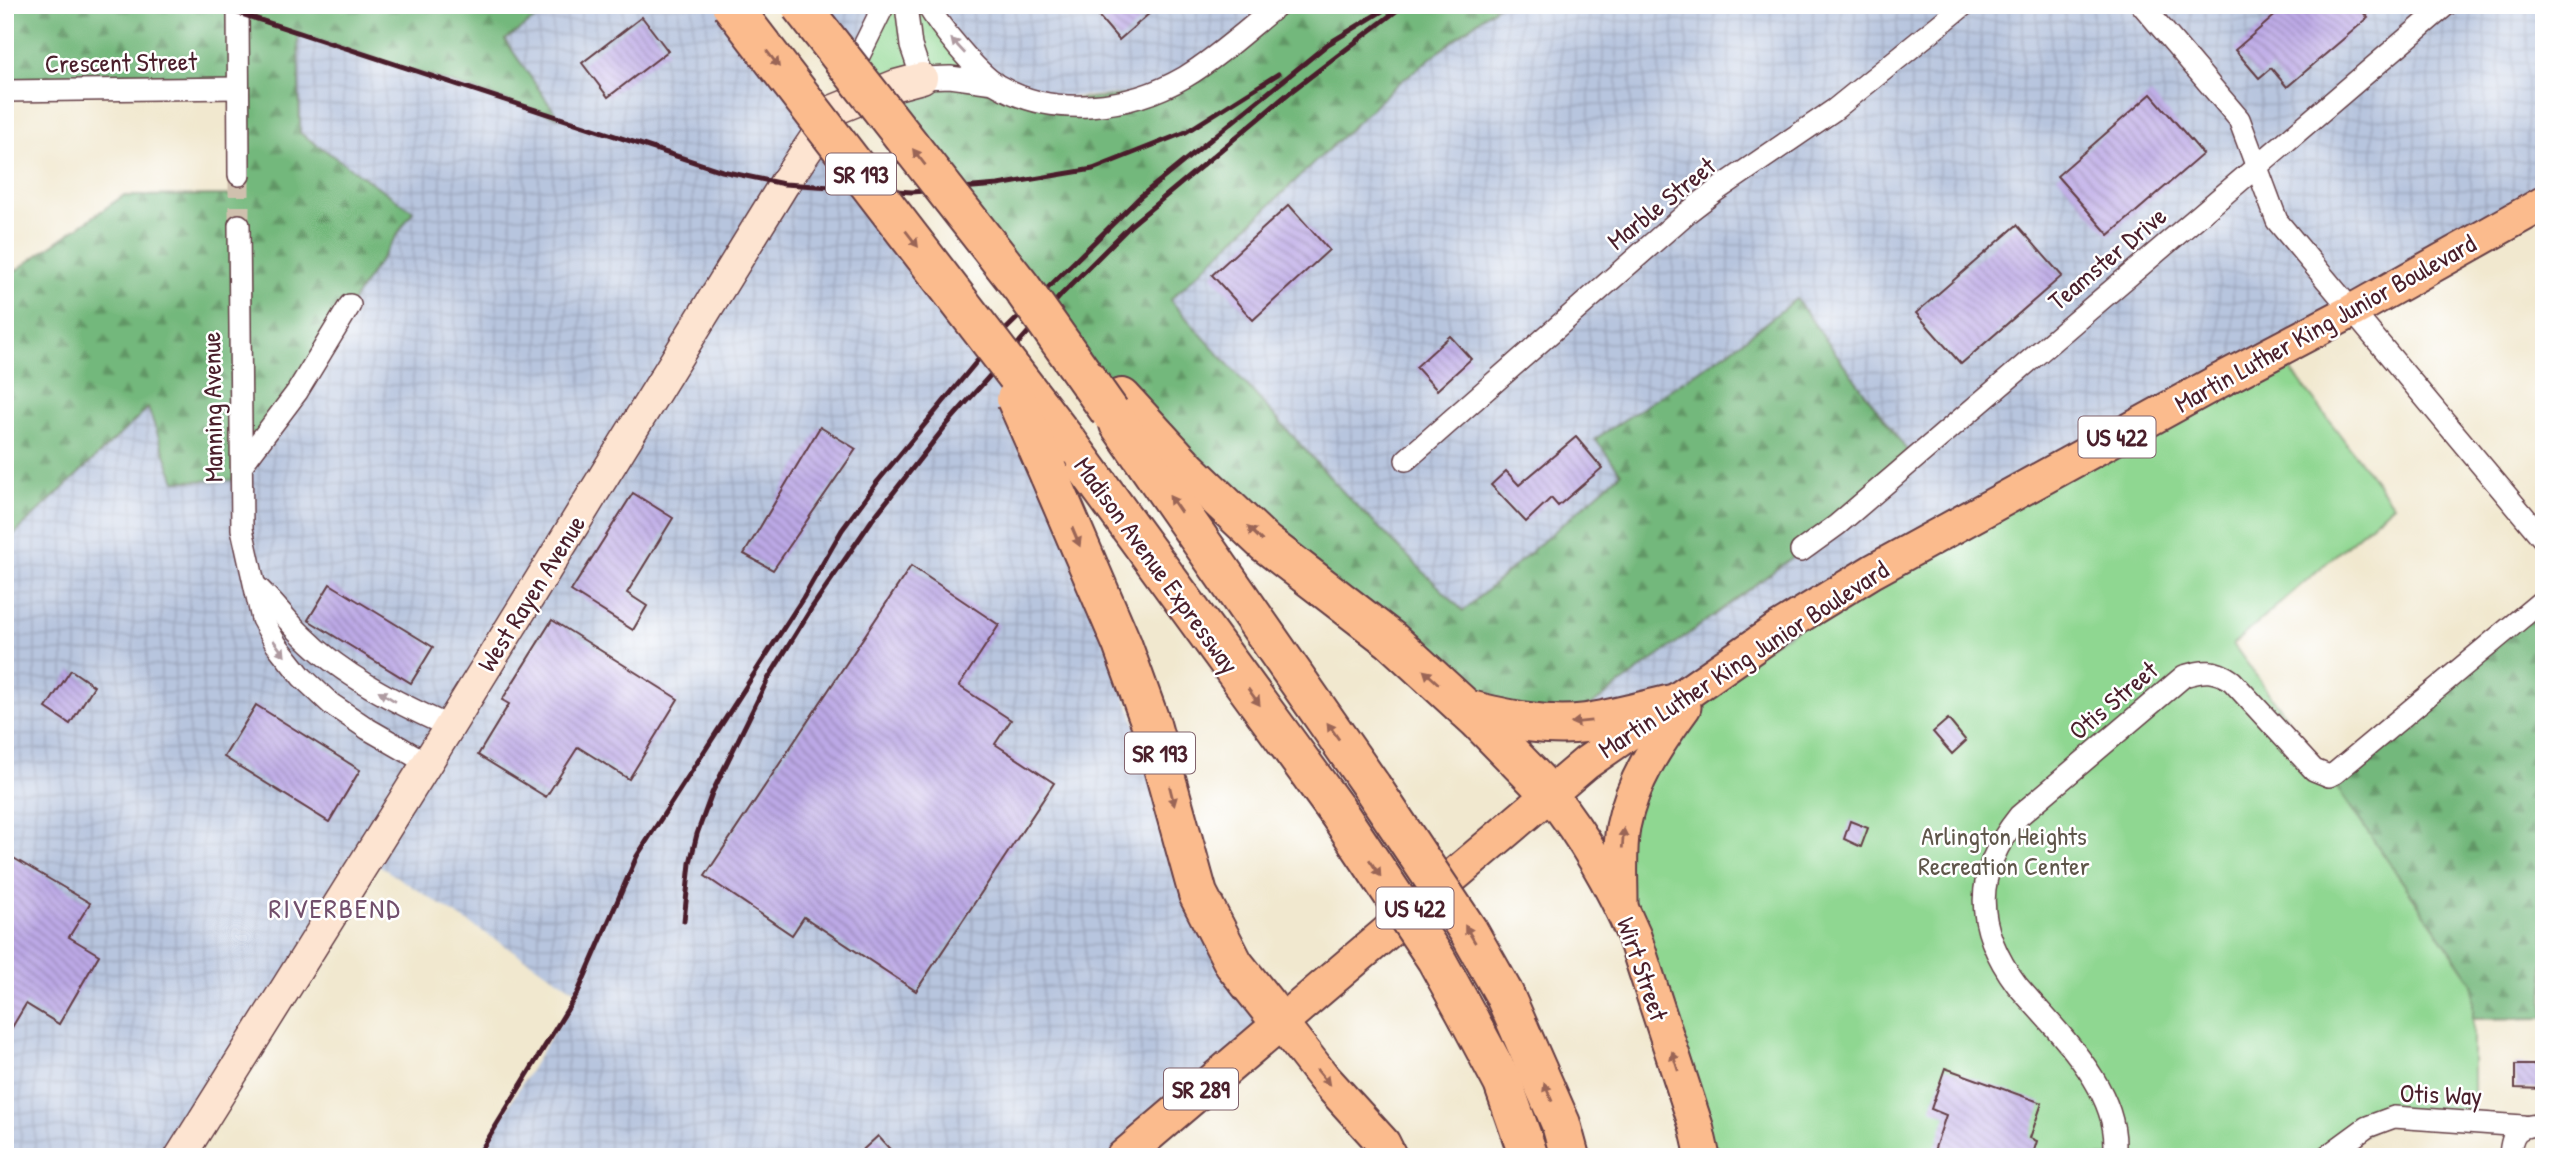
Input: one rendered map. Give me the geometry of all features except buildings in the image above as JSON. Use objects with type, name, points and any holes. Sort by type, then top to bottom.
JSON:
[{"type":"highway","name":"SR 193","points":[[731,5],[992,343],[1059,459],[1152,724],[1198,894],[1234,964],[1281,1023]]},
{"type":"highway","name":"Madison Avenue Expressway","points":[[800,5],[1116,405],[1469,932],[1504,994],[1561,1124],[1570,1157]]},
{"type":"highway","points":[[1116,405],[1265,543],[1391,640],[1466,709],[1550,794]]},
{"type":"highway","name":"Madison Avenue Expressway","points":[[1059,459],[1338,811],[1436,959],[1503,1083],[1529,1157]]},
{"type":"highway","points":[[1466,709],[1522,722],[1585,723],[1685,695]]},
{"type":"main road","name":"Martin Luther King Junior Boulevard","points":[[1123,1157],[1586,763],[1780,628],[1873,570],[2352,311],[2544,203]]},
{"type":"main road","name":"US 422","points":[[1621,906],[1623,829],[1631,797],[1644,766],[1685,695]]},
{"type":"main road","name":"Wirt Street","points":[[1550,794],[1579,831],[1621,906],[1634,936],[1700,1141]]},
{"type":"main road","points":[[1281,1023],[1323,1077],[1391,1152]]},
{"type":"street","points":[[238,5],[239,175]]},
{"type":"street","points":[[834,110],[884,5]]},
{"type":"street","points":[[906,5],[911,46],[922,78]]},
{"type":"street","points":[[927,5],[954,42],[994,83],[1007,90],[1055,104],[1073,106],[1124,102],[1154,92],[1186,76],[1278,5]]},
{"type":"street","name":"Marble Street","points":[[1406,460],[1687,213],[1834,110],[1964,5]]},
{"type":"street","points":[[2142,5],[2239,119],[2277,221],[2544,540]]},
{"type":"street","name":"Teamster Drive","points":[[1801,551],[1837,525],[2446,5]]},
{"type":"street","points":[[834,110],[896,85],[922,78],[950,77],[994,83]]},
{"type":"street","name":"Crescent Street","points":[[5,91],[239,88]]},
{"type":"street","name":"West Rayen Avenue","points":[[180,1157],[784,184],[834,110]]},
{"type":"street","name":"Manning Avenue","points":[[239,225],[242,529],[262,619],[276,645],[302,677],[331,704],[427,763]]},
{"type":"street","points":[[242,465],[298,392],[350,305]]},
{"type":"street","name":"Manning Avenue","points":[[256,585],[326,657],[403,706],[448,726]]},
{"type":"street","name":"Otis Street","points":[[2114,1157],[2112,1119],[2097,1083],[2004,968],[1993,947],[1984,905],[1986,875],[2001,838],[2019,816],[2184,676],[2200,671],[2222,673],[2232,681],[2314,770],[2329,776],[2544,599]]},
{"type":"street","name":"Otis Way","points":[[2326,1157],[2367,1127],[2394,1117],[2528,1128]]},
{"type":"street","points":[[2510,1157],[2511,1144],[2528,1128]]},
{"type":"street","name":"Wirt Street","points":[[1700,1141],[1710,1157]]},
{"type":"shaded area","points":[[556,5],[731,5],[992,343],[1190,869],[1281,1023],[1123,1157],[477,1157],[578,992],[367,858],[180,1157],[5,1157],[5,543],[148,408],[350,305],[413,211],[300,133],[298,33],[557,117],[505,40]]},
{"type":"shaded area","points":[[800,5],[1278,5],[1154,92],[834,110],[850,69]]},
{"type":"shaded area","points":[[1498,5],[2544,5],[2544,203],[1699,686],[1566,724],[1801,551],[1795,299],[1736,346],[1596,439],[1622,473],[1463,611],[1345,494],[1170,300],[1395,86]]},
{"type":"green space","points":[[5,5],[214,5],[237,14],[238,5],[556,5],[505,40],[558,117],[298,34],[300,133],[413,211],[350,305],[241,480],[175,481],[148,408],[5,543],[5,278],[123,196],[238,195],[238,88],[5,91]]},
{"type":"green space","points":[[884,5],[927,5],[994,83],[834,110]]},
{"type":"green space","points":[[1278,5],[1498,5],[1395,86],[1170,300],[1345,494],[1463,611],[1621,473],[1595,439],[1736,346],[1796,299],[1914,460],[1801,551],[1566,724],[1492,716],[1265,543],[1022,288],[871,95],[922,78],[1045,102],[1154,92]]},
{"type":"green space","name":"Arlington Heights Recreation Center","points":[[2277,351],[2393,505],[2233,644],[2473,983],[2473,1123],[2394,1117],[2326,1157],[1710,1157],[1621,870],[1623,829],[1699,686]]},
{"type":"green space","points":[[2544,599],[2544,1018],[2473,1019],[2473,983],[2329,776]]},
{"type":"tunnel","points":[[239,175],[239,225]]},
{"type":"railway","points":[[214,5],[722,171],[784,184],[912,192],[998,185],[1093,169],[1186,132],[1278,74]]},
{"type":"railway","points":[[477,1157],[578,992],[637,856],[803,598],[842,530],[878,481],[992,343],[1140,197],[1328,44],[1392,5]]},
{"type":"railway","points":[[684,921],[690,863],[697,834],[712,793],[768,679],[811,609],[872,520],[948,423],[1062,294],[1131,225],[1289,93],[1404,5]]},
{"type":"district","name":"RIVERBEND","points":[[335,908]]}]
